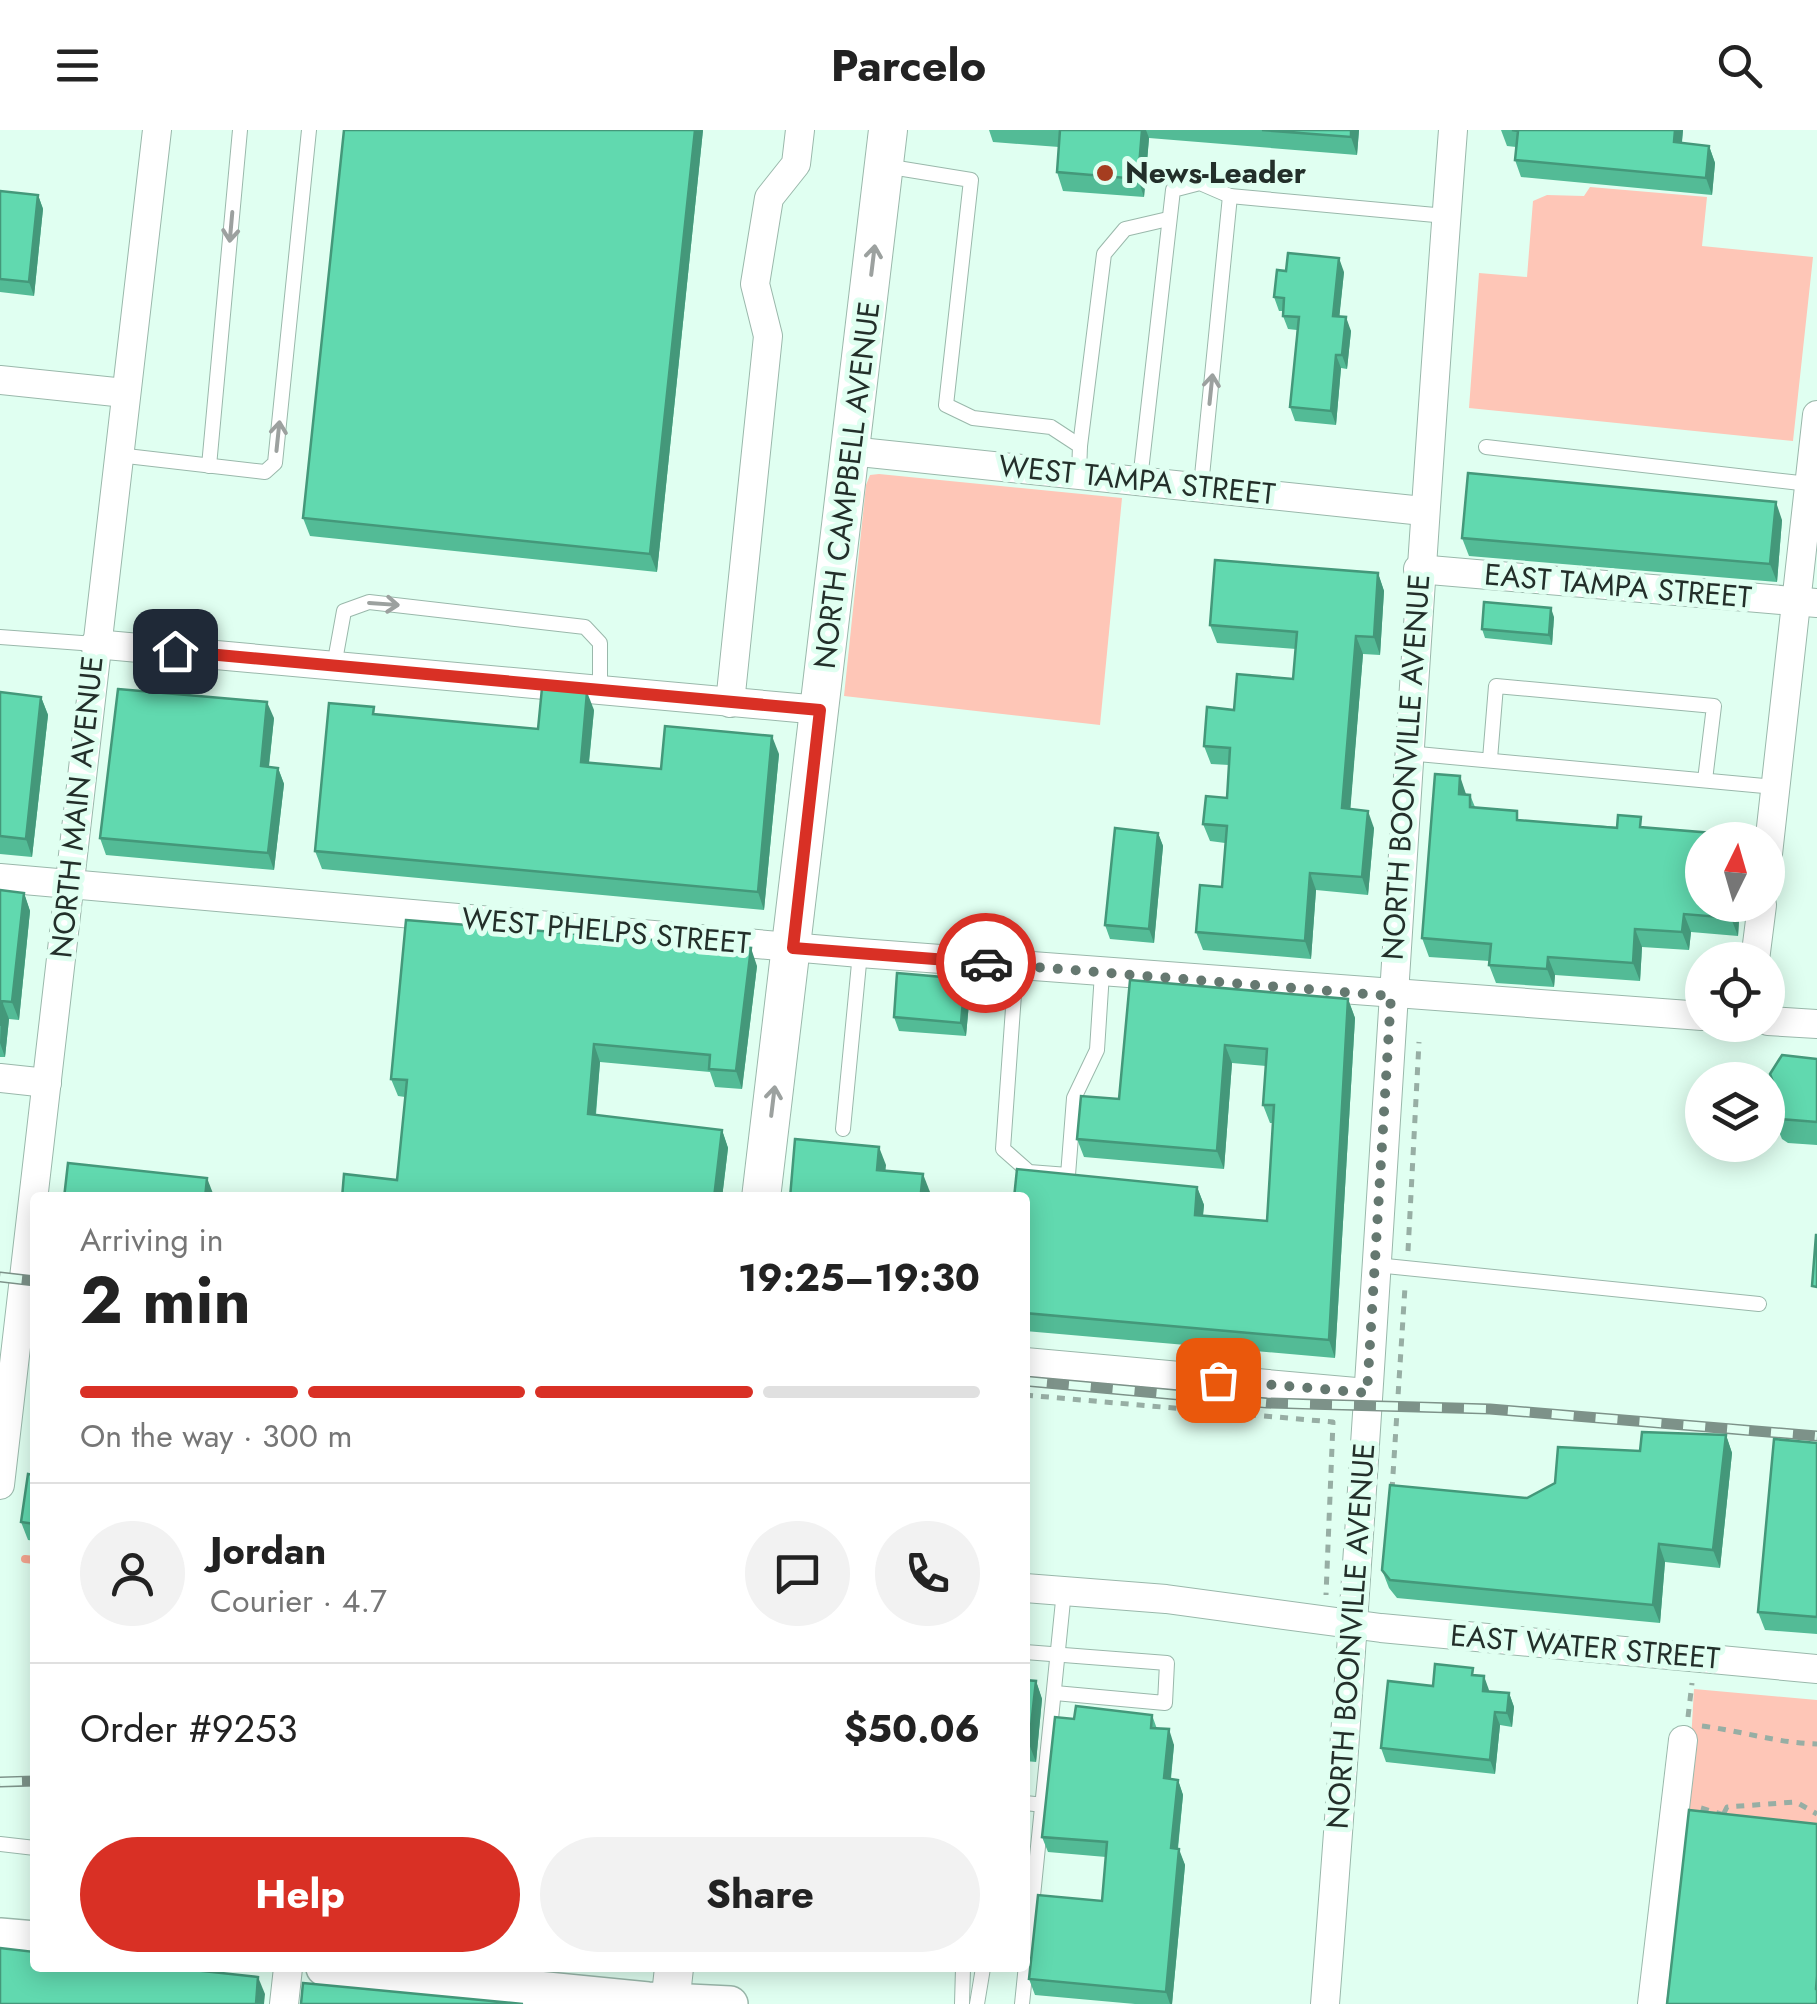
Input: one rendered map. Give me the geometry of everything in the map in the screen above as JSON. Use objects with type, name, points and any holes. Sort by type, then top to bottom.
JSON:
[{"type":"main road","name":"NORTH CAMPBELL AVENUE","points":[[762,1192],[886,148]]},
{"type":"street","name":"NORTH MAIN AVENUE","points":[[37,1192],[95,644],[157,130]]},
{"type":"street","points":[[730,703],[768,336],[755,284],[769,198],[796,164],[800,130]]},
{"type":"street","name":"NORTH BOONVILLE AVENUE","points":[[1324,2004],[1353,1625],[1422,510],[1453,130]]},
{"type":"street","points":[[0,380],[125,393]]},
{"type":"street","points":[[1772,822],[1807,602],[1810,484],[1817,414]]},
{"type":"street","name":"WEST TAMPA STREET","points":[[850,451],[1079,460],[1140,480],[1422,510]]},
{"type":"street","name":"EAST TAMPA STREET","points":[[1418,569],[1807,602]]},
{"type":"street","points":[[95,644],[820,710]]},
{"type":"street","name":"WEST PHELPS STREET","points":[[0,878],[793,948],[1391,996],[1685,1015]]},
{"type":"street","points":[[1785,1022],[1817,1024]]},
{"type":"street","points":[[0,1078],[47,1083]]},
{"type":"street","name":"NORTH MAIN AVENUE","points":[[0,1485],[30,1269]]},
{"type":"street","points":[[1030,1362],[1367,1393]]},
{"type":"street","name":"EAST WATER STREET","points":[[1030,1588],[1166,1599],[1353,1625],[1817,1669]]},
{"type":"street","points":[[1652,2004],[1692,1733]]},
{"type":"street","points":[[0,1936],[30,1939]]},
{"type":"street","points":[[284,2004],[288,1972]]},
{"type":"street","points":[[410,1972],[672,1991],[730,2004]]},
{"type":"lane","points":[[209,466],[240,130]]},
{"type":"lane","points":[[118,455],[265,472],[275,464],[308,130]]},
{"type":"lane","points":[[886,148],[971,180],[946,405],[973,418],[1051,427],[1079,460]]},
{"type":"lane","points":[[1140,480],[1173,190],[1200,184],[1230,196],[1446,216]]},
{"type":"lane","points":[[1202,486],[1230,196]]},
{"type":"lane","points":[[1079,460],[1104,254],[1126,229],[1168,219]]},
{"type":"lane","points":[[1486,447],[1810,484]]},
{"type":"lane","points":[[334,666],[344,611],[369,602],[585,627],[600,643],[600,691]]},
{"type":"lane","points":[[0,637],[95,644]]},
{"type":"lane","points":[[1490,760],[1496,686],[1714,706],[1705,780]]},
{"type":"lane","points":[[1406,753],[1776,787]]},
{"type":"lane","points":[[843,1129],[860,953]]},
{"type":"lane","points":[[1016,966],[1003,1148],[1029,1172],[1068,1175],[1074,1098],[1096,1050],[1102,972]]},
{"type":"lane","points":[[1376,1265],[1759,1304]]},
{"type":"lane","points":[[1030,1932],[1064,1591]]},
{"type":"lane","points":[[1030,1652],[1167,1663],[1165,1703],[1055,1693]]},
{"type":"lane","points":[[1030,1804],[1044,1805]]},
{"type":"lane","points":[[0,1844],[30,1847]]},
{"type":"lane","points":[[962,2004],[963,1972]]},
{"type":"lane","points":[[977,2004],[982,1972]]},
{"type":"lane","points":[[1022,2004],[1026,1972]]},
{"type":"path","points":[[1390,1506],[1420,1033]]},
{"type":"path","points":[[1030,1395],[1334,1422],[1326,1598]]},
{"type":"path","points":[[1689,1706],[1691,1688]]},
{"type":"path","points":[[1692,1733],[1743,1732],[1778,1743],[1817,1744]]},
{"type":"path","points":[[1740,1820],[1724,1813],[1727,1807],[1796,1802],[1817,1814]]},
{"type":"shaded area","points":[[1590,187],[1707,197],[1702,246],[1813,257],[1793,441],[1469,408],[1479,273],[1527,277],[1533,201],[1547,195],[1584,196]]},
{"type":"shaded area","points":[[870,475],[1122,498],[1100,725],[844,696],[866,485]]},
{"type":"shaded area","points":[[1694,1689],[1817,1700],[1817,1836],[1686,1828]]},
{"type":"building","points":[[344,130],[695,130],[650,554],[303,518]]},
{"type":"building","points":[[1060,130],[1142,130],[1138,179],[1057,172]]},
{"type":"building","points":[[1262,130],[1351,130],[1351,137]]},
{"type":"building","points":[[1512,130],[1675,130],[1674,142],[1709,146],[1706,178],[1515,160],[1518,131]]},
{"type":"building","points":[[0,191],[38,195],[29,282],[0,279]]},
{"type":"building","points":[[1288,253],[1339,258],[1333,316],[1346,317],[1342,355],[1336,355],[1331,411],[1290,407],[1299,317],[1283,316],[1284,298],[1274,297],[1277,270],[1286,271]]},
{"type":"building","points":[[1468,473],[1776,502],[1770,564],[1462,538]]},
{"type":"building","points":[[1215,560],[1378,573],[1374,637],[1356,636],[1342,808],[1368,811],[1362,877],[1310,873],[1305,941],[1196,932],[1200,885],[1222,887],[1227,826],[1203,824],[1206,796],[1227,798],[1230,748],[1204,746],[1207,707],[1234,710],[1237,674],[1293,679],[1297,632],[1210,625]]},
{"type":"building","points":[[1484,602],[1551,608],[1549,635],[1482,629]]},
{"type":"building","points":[[542,688],[587,692],[581,762],[661,769],[665,726],[772,736],[758,892],[315,851],[329,703],[374,707],[373,714],[538,729]]},
{"type":"building","points":[[118,689],[267,702],[261,766],[278,768],[268,853],[100,838]]},
{"type":"building","points":[[0,692],[41,697],[26,839],[0,836]]},
{"type":"building","points":[[1435,774],[1460,776],[1459,794],[1470,795],[1470,807],[1517,811],[1517,820],[1617,828],[1618,815],[1641,817],[1640,827],[1685,831],[1682,932],[1635,929],[1633,963],[1548,957],[1547,969],[1489,965],[1491,944],[1422,938]]},
{"type":"building","points":[[1115,828],[1158,833],[1149,929],[1105,925]]},
{"type":"building","points":[[0,890],[24,893],[12,1002],[2,1001],[0,1026]]},
{"type":"building","points":[[406,920],[751,948],[736,1071],[709,1069],[710,1055],[594,1044],[588,1114],[722,1130],[715,1192],[342,1192],[344,1174],[397,1180],[407,1080],[391,1079]]},
{"type":"building","points":[[897,973],[965,979],[961,1023],[894,1017]]},
{"type":"building","points":[[1130,980],[1348,999],[1329,1340],[1030,1313],[1030,1192],[1015,1192],[1017,1169],[1197,1187],[1195,1215],[1267,1221],[1274,1105],[1263,1105],[1267,1049],[1225,1045],[1217,1151],[1077,1139],[1081,1096],[1119,1099]]},
{"type":"building","points":[[1782,1055],[1817,1059],[1817,1122],[1785,1119],[1785,1062],[1778,1062]]},
{"type":"building","points":[[795,1139],[879,1147],[877,1170],[923,1174],[921,1192],[791,1192]]},
{"type":"building","points":[[68,1163],[207,1178],[206,1192],[65,1192]]},
{"type":"building","points":[[1817,1235],[1817,1287],[1812,1286]]},
{"type":"building","points":[[1642,1432],[1726,1435],[1713,1550],[1659,1544],[1653,1605],[1390,1580],[1382,1570],[1390,1485],[1527,1498],[1555,1483],[1558,1447],[1640,1451]]},
{"type":"building","points":[[1774,1439],[1817,1443],[1817,1617],[1758,1612]]},
{"type":"building","points":[[28,1474],[30,1474],[30,1523],[21,1522]]},
{"type":"building","points":[[1435,1664],[1473,1668],[1472,1675],[1484,1676],[1483,1691],[1509,1693],[1507,1713],[1495,1712],[1490,1760],[1381,1748],[1388,1681],[1433,1686]]},
{"type":"building","points":[[1030,1680],[1036,1681],[1030,1735]]},
{"type":"building","points":[[1076,1706],[1152,1715],[1151,1728],[1169,1729],[1164,1778],[1178,1780],[1171,1848],[1179,1849],[1166,1992],[1029,1979],[1038,1895],[1102,1901],[1107,1842],[1042,1837],[1055,1717],[1074,1719]]},
{"type":"building","points":[[1689,1810],[1817,1824],[1817,2004],[1667,2004]]},
{"type":"building","points":[[0,1948],[30,1951],[30,1972],[212,1972],[258,1977],[256,2004],[0,2004]]},
{"type":"building","points":[[303,1983],[523,2004],[301,2004]]},
{"type":"waterway","points":[[25,1559],[30,1560]]},
{"type":"railway","points":[[0,1277],[30,1280]]},
{"type":"railway","points":[[1030,1381],[1267,1403],[1490,1409],[1817,1436]]},
{"type":"railway","points":[[0,1782],[30,1781]]},
{"type":"way so far","points":[[986,963],[1391,996],[1367,1393],[1218,1380]]},
{"type":"place","name":"News-Leader","points":[[1105,173]]},
{"type":"route","points":[[175,651],[820,710],[793,948],[986,963]]}]
